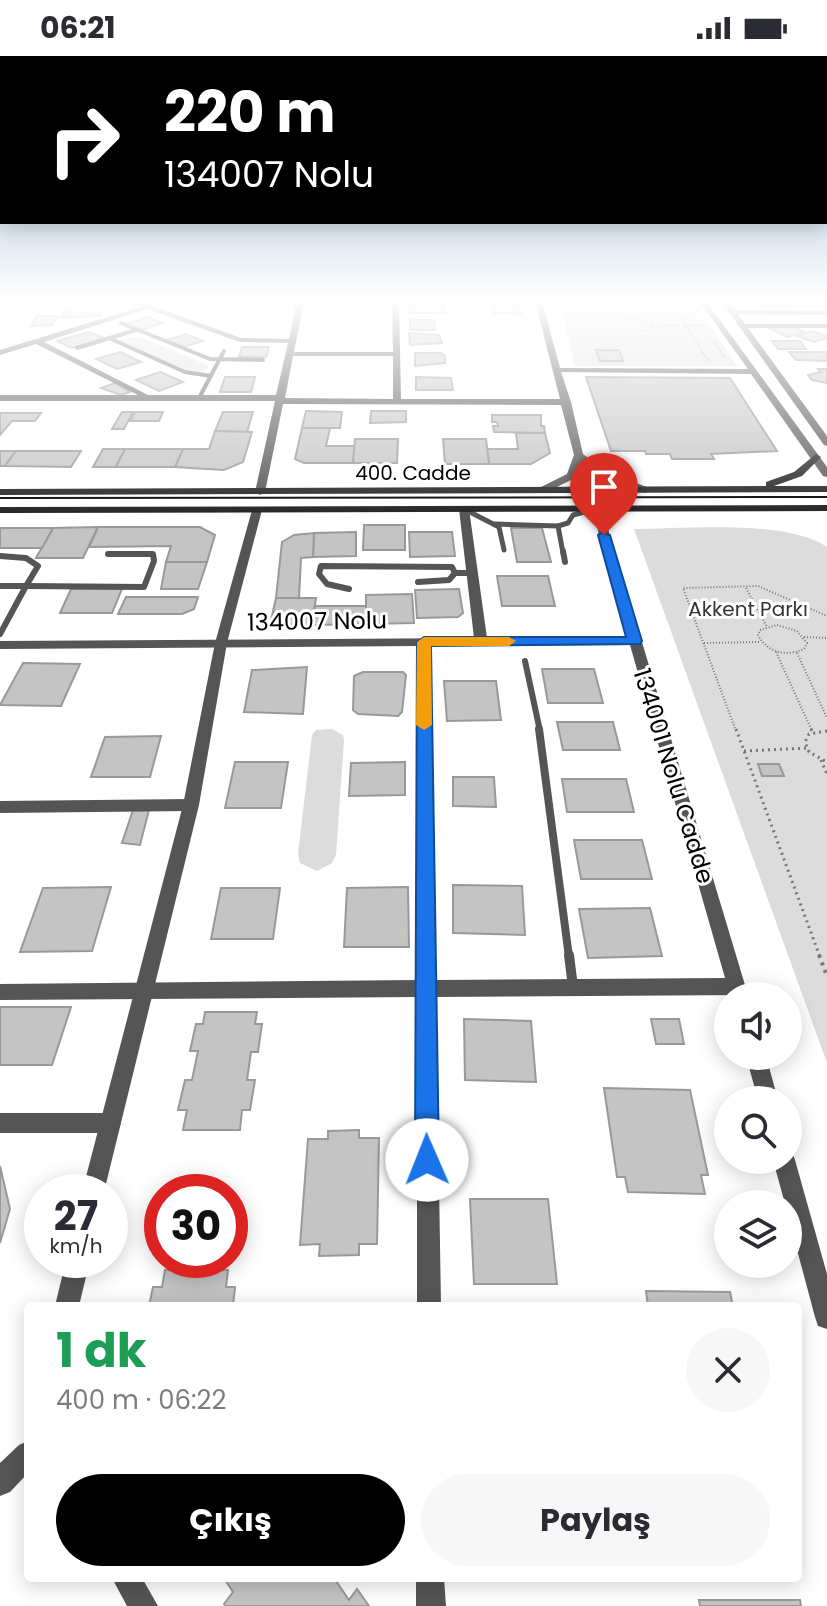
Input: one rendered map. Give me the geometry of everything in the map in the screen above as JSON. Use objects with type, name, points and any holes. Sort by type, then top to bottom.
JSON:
[{"type":"main road","points":[[753,489],[798,474],[816,457]]},
{"type":"main road","name":"400. Cadde","points":[[0,492],[827,489]]},
{"type":"main road","name":"400. Cadde","points":[[0,510],[827,508]]},
{"type":"main road","points":[[798,509],[827,518]]},
{"type":"street","points":[[100,373],[149,398]]},
{"type":"street","points":[[260,492],[286,373]]},
{"type":"street","points":[[396,373],[397,401]]},
{"type":"street","points":[[541,491],[571,476],[579,455],[559,373]]},
{"type":"street","points":[[755,373],[827,474]]},
{"type":"street","points":[[777,373],[827,443]]},
{"type":"street","points":[[0,398],[280,401]]},
{"type":"street","points":[[0,405],[280,401],[567,402]]},
{"type":"street","points":[[810,419],[827,419]]},
{"type":"street","points":[[579,455],[602,473],[645,490]]},
{"type":"street","points":[[464,509],[481,641]]},
{"type":"street","name":"134001 Nolu Cadde","points":[[597,509],[735,982]]},
{"type":"street","points":[[98,1174],[191,805],[221,643],[257,510]]},
{"type":"street","name":"134007 Nolu","points":[[0,645],[635,641]]},
{"type":"street","points":[[424,642],[429,1302]]},
{"type":"street","points":[[0,807],[191,805]]},
{"type":"street","points":[[0,992],[573,988],[714,991]]},
{"type":"street","points":[[0,1123],[111,1123]]},
{"type":"street","points":[[788,1174],[827,1317]]},
{"type":"street","points":[[68,1302],[74,1278]]},
{"type":"street","points":[[0,1482],[24,1458]]},
{"type":"street","points":[[128,1582],[143,1606]]},
{"type":"street","points":[[430,1582],[431,1606]]},
{"type":"lane","points":[[191,373],[211,376],[199,398]]},
{"type":"lane","points":[[464,509],[499,527],[504,550]]},
{"type":"lane","points":[[495,524],[558,526],[568,523],[573,515],[597,509]]},
{"type":"lane","points":[[558,526],[565,562]]},
{"type":"lane","points":[[0,586],[144,587],[154,561],[153,554],[108,554]]},
{"type":"lane","points":[[0,556],[28,557],[38,566],[0,634]]},
{"type":"lane","points":[[349,589],[327,584],[319,574],[321,566],[452,567],[455,573]]},
{"type":"lane","points":[[418,582],[449,580],[455,573],[473,573]]},
{"type":"lane","points":[[525,661],[537,712],[573,988]]},
{"type":"path","points":[[827,616],[758,586],[683,588],[827,976]]},
{"type":"path","points":[[745,587],[767,627]]},
{"type":"path","points":[[760,642],[758,635],[767,627],[787,627],[804,637],[827,638]]},
{"type":"path","points":[[704,643],[760,642],[776,652],[797,653],[807,643],[804,637]]},
{"type":"path","points":[[776,652],[813,733]]},
{"type":"path","points":[[797,653],[827,718]]},
{"type":"path","points":[[827,731],[813,733],[805,742],[821,760],[827,774]]},
{"type":"path","points":[[744,751],[808,748]]},
{"type":"path","points":[[821,760],[827,762]]},
{"type":"green space","name":"Akkent Parkı","points":[[634,529],[761,529],[809,538],[827,547],[827,1063],[802,994],[802,982],[798,982]]},
{"type":"green space","points":[[332,729],[343,735],[344,740],[336,855],[332,863],[317,871],[300,863],[298,854],[312,735],[316,730]]},
{"type":"building","points":[[163,373],[183,382],[159,391],[136,380]]},
{"type":"building","points":[[827,373],[827,383],[812,380],[808,375]]},
{"type":"building","points":[[225,377],[255,377],[251,392],[220,392]]},
{"type":"building","points":[[416,377],[451,378],[453,390],[416,390]]},
{"type":"building","points":[[586,377],[730,378],[777,451],[711,454],[714,459],[672,459],[670,454],[611,451]]},
{"type":"building","points":[[115,383],[130,392],[121,395],[101,388]]},
{"type":"building","points":[[306,411],[342,412],[340,428],[302,428]]},
{"type":"building","points":[[371,411],[406,411],[406,422],[370,423]]},
{"type":"building","points":[[122,412],[133,412],[124,429],[112,429]]},
{"type":"building","points":[[135,412],[163,412],[159,421],[130,421]]},
{"type":"building","points":[[223,412],[253,412],[247,432],[215,431]]},
{"type":"building","points":[[0,413],[41,413],[35,421],[12,421],[0,435]]},
{"type":"building","points":[[492,415],[541,415],[545,433],[494,432],[493,426],[498,426],[497,422],[492,422]]},
{"type":"building","points":[[302,428],[330,428],[326,446],[355,446],[353,463],[304,463],[295,459]]},
{"type":"building","points":[[215,431],[252,432],[243,462],[224,470],[175,467],[183,449],[209,449]]},
{"type":"building","points":[[516,433],[545,433],[550,453],[531,464],[489,464],[487,449],[518,449]]},
{"type":"building","points":[[355,439],[398,439],[397,463],[353,463]]},
{"type":"building","points":[[443,439],[486,439],[489,464],[445,464]]},
{"type":"building","points":[[103,449],[125,449],[116,467],[93,467]]},
{"type":"building","points":[[125,449],[183,449],[175,467],[116,467]]},
{"type":"building","points":[[0,451],[16,451],[5,466],[0,466]]},
{"type":"building","points":[[16,451],[81,451],[71,467],[5,466]]},
{"type":"building","points":[[364,525],[405,525],[405,550],[363,550]]},
{"type":"building","points":[[98,527],[83,558],[36,558],[53,528]]},
{"type":"building","points":[[98,527],[200,527],[215,535],[207,562],[166,562],[171,546],[89,547]]},
{"type":"building","points":[[0,528],[53,528],[42,548],[0,548]]},
{"type":"building","points":[[511,528],[542,528],[551,562],[517,562]]},
{"type":"building","points":[[356,532],[356,556],[313,557],[314,533]]},
{"type":"building","points":[[409,532],[452,532],[455,556],[410,557]]},
{"type":"building","points":[[314,533],[313,557],[301,558],[299,598],[276,598],[282,542],[294,535]]},
{"type":"building","points":[[166,562],[207,562],[198,589],[161,589]]},
{"type":"building","points":[[497,576],[548,576],[555,606],[502,606]]},
{"type":"building","points":[[71,589],[122,589],[112,613],[60,613]]},
{"type":"building","points":[[459,589],[463,613],[458,617],[417,618],[415,590]]},
{"type":"building","points":[[412,594],[414,623],[366,624],[366,595]]},
{"type":"building","points":[[126,597],[198,597],[194,609],[182,614],[118,614]]},
{"type":"building","points":[[276,598],[316,598],[312,625],[270,625]]},
{"type":"building","points":[[315,606],[366,606],[366,624],[312,625]]},
{"type":"building","points":[[23,663],[80,664],[61,706],[0,705]]},
{"type":"building","points":[[307,667],[303,714],[244,712],[252,670]]},
{"type":"building","points":[[542,669],[594,669],[603,703],[548,703]]},
{"type":"building","points":[[363,672],[403,672],[406,675],[402,712],[398,716],[358,714],[353,710],[354,676]]},
{"type":"building","points":[[444,681],[496,681],[501,720],[447,721]]},
{"type":"building","points":[[557,722],[613,722],[620,750],[563,750]]},
{"type":"building","points":[[161,736],[150,777],[91,777],[105,737]]},
{"type":"building","points":[[235,762],[288,762],[281,808],[225,808]]},
{"type":"building","points":[[405,762],[405,795],[349,796],[351,763]]},
{"type":"building","points":[[758,764],[779,764],[784,776],[762,776]]},
{"type":"building","points":[[453,777],[494,777],[496,807],[453,806]]},
{"type":"building","points":[[562,779],[626,779],[634,812],[567,812]]},
{"type":"building","points":[[133,810],[149,810],[140,845],[122,843]]},
{"type":"building","points":[[574,840],[642,840],[652,879],[581,879]]},
{"type":"building","points":[[453,885],[522,886],[525,935],[453,933]]},
{"type":"building","points":[[111,887],[92,951],[20,952],[43,888]]},
{"type":"building","points":[[408,887],[409,947],[344,947],[347,888]]},
{"type":"building","points":[[221,888],[280,888],[273,939],[211,939]]},
{"type":"building","points":[[650,908],[662,956],[588,958],[579,909]]},
{"type":"building","points":[[0,1007],[71,1007],[52,1065],[0,1065]]},
{"type":"building","points":[[205,1012],[257,1012],[255,1024],[262,1024],[258,1052],[251,1052],[247,1080],[255,1080],[250,1110],[242,1110],[240,1130],[183,1130],[187,1110],[178,1110],[185,1080],[192,1080],[198,1051],[190,1051],[196,1024],[203,1024]]},
{"type":"building","points":[[464,1019],[531,1021],[536,1082],[465,1080]]},
{"type":"building","points":[[651,1019],[679,1019],[684,1044],[656,1044]]},
{"type":"building","points":[[604,1088],[690,1090],[708,1175],[701,1175],[705,1194],[628,1192],[625,1177],[617,1177]]},
{"type":"building","points":[[359,1130],[359,1138],[379,1138],[377,1244],[359,1244],[359,1255],[319,1256],[320,1244],[300,1245],[308,1139],[328,1139],[328,1131]]},
{"type":"building","points":[[0,1166],[10,1209],[0,1243]]},
{"type":"building","points":[[470,1199],[548,1199],[557,1284],[474,1284]]},
{"type":"building","points":[[164,1278],[227,1278],[226,1287],[235,1287],[233,1302],[150,1302],[153,1287],[162,1287]]},
{"type":"building","points":[[646,1291],[730,1292],[732,1302],[647,1302]]},
{"type":"building","points":[[227,1582],[337,1582],[349,1600],[357,1589],[369,1606],[225,1606],[233,1592]]},
{"type":"building","points":[[699,1600],[800,1600],[801,1606],[700,1606]]},
{"type":"tram line","points":[[0,498],[827,497]]},
{"type":"slow traffic","points":[[424,725],[424,642],[509,641]]},
{"type":"route","points":[[427,1160],[424,642],[635,641],[604,535]]}]
